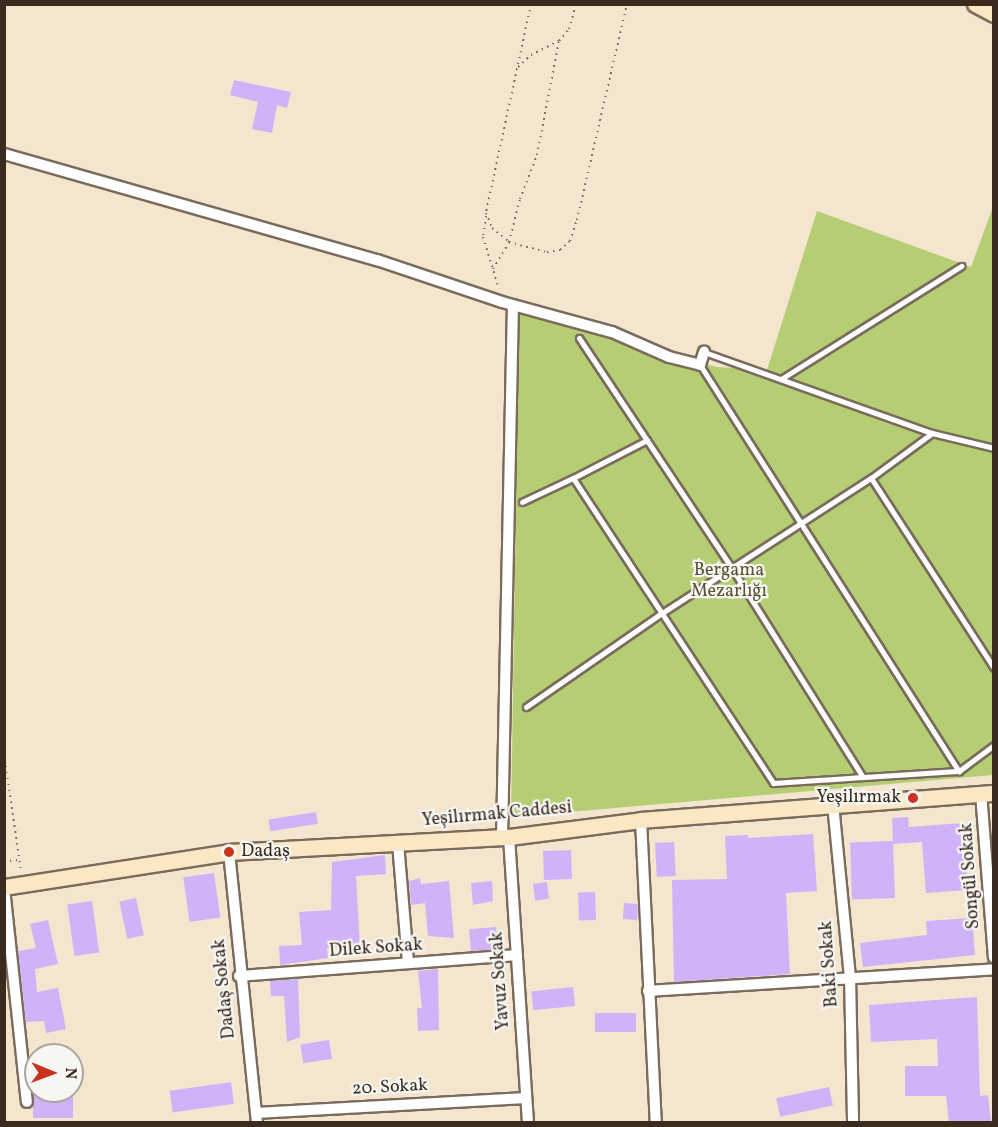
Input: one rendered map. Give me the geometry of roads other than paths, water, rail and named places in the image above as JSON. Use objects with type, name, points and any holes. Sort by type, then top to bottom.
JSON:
[{"type":"street","points":[[975,4],[993,14]]},
{"type":"street","points":[[4,154],[377,260],[507,304],[612,332],[700,365],[704,352]]},
{"type":"street","name":"Yavuz Sokak","points":[[507,304],[505,837],[528,1122]]},
{"type":"street","name":"Yeşilırmak Caddesi","points":[[4,887],[229,852],[505,837],[640,820],[987,793]]},
{"type":"street","name":"Songül Sokak","points":[[987,793],[993,957]]},
{"type":"street","name":"Baki Sokak","points":[[833,804],[850,976],[853,1122]]},
{"type":"street","points":[[640,820],[656,1122]]},
{"type":"street","points":[[398,843],[408,962]]},
{"type":"street","name":"Dadaş Sokak","points":[[229,852],[239,976],[256,1118]]},
{"type":"street","points":[[4,887],[24,1074]]},
{"type":"street","name":"Dilek Sokak","points":[[239,976],[516,955]]},
{"type":"street","points":[[648,991],[850,976],[993,969]]},
{"type":"street","name":"20. Sokak","points":[[256,1118],[526,1098]]},
{"type":"lane","points":[[781,379],[961,266]]},
{"type":"lane","points":[[579,338],[734,570],[863,777]]},
{"type":"lane","points":[[704,352],[932,433],[993,448]]},
{"type":"lane","points":[[700,365],[959,771]]},
{"type":"lane","points":[[526,707],[662,613],[734,570],[871,478],[932,433]]},
{"type":"lane","points":[[522,502],[647,440]]},
{"type":"lane","points":[[573,478],[772,783],[959,771],[993,745]]},
{"type":"lane","points":[[871,478],[993,668]]},
{"type":"place","name":"Yeşilırmak","points":[[913,798]]},
{"type":"place","name":"Dadaş","points":[[229,852]]},
{"type":"park label","name":"Bergama Mezarlığı","points":[[729,582]]}]
